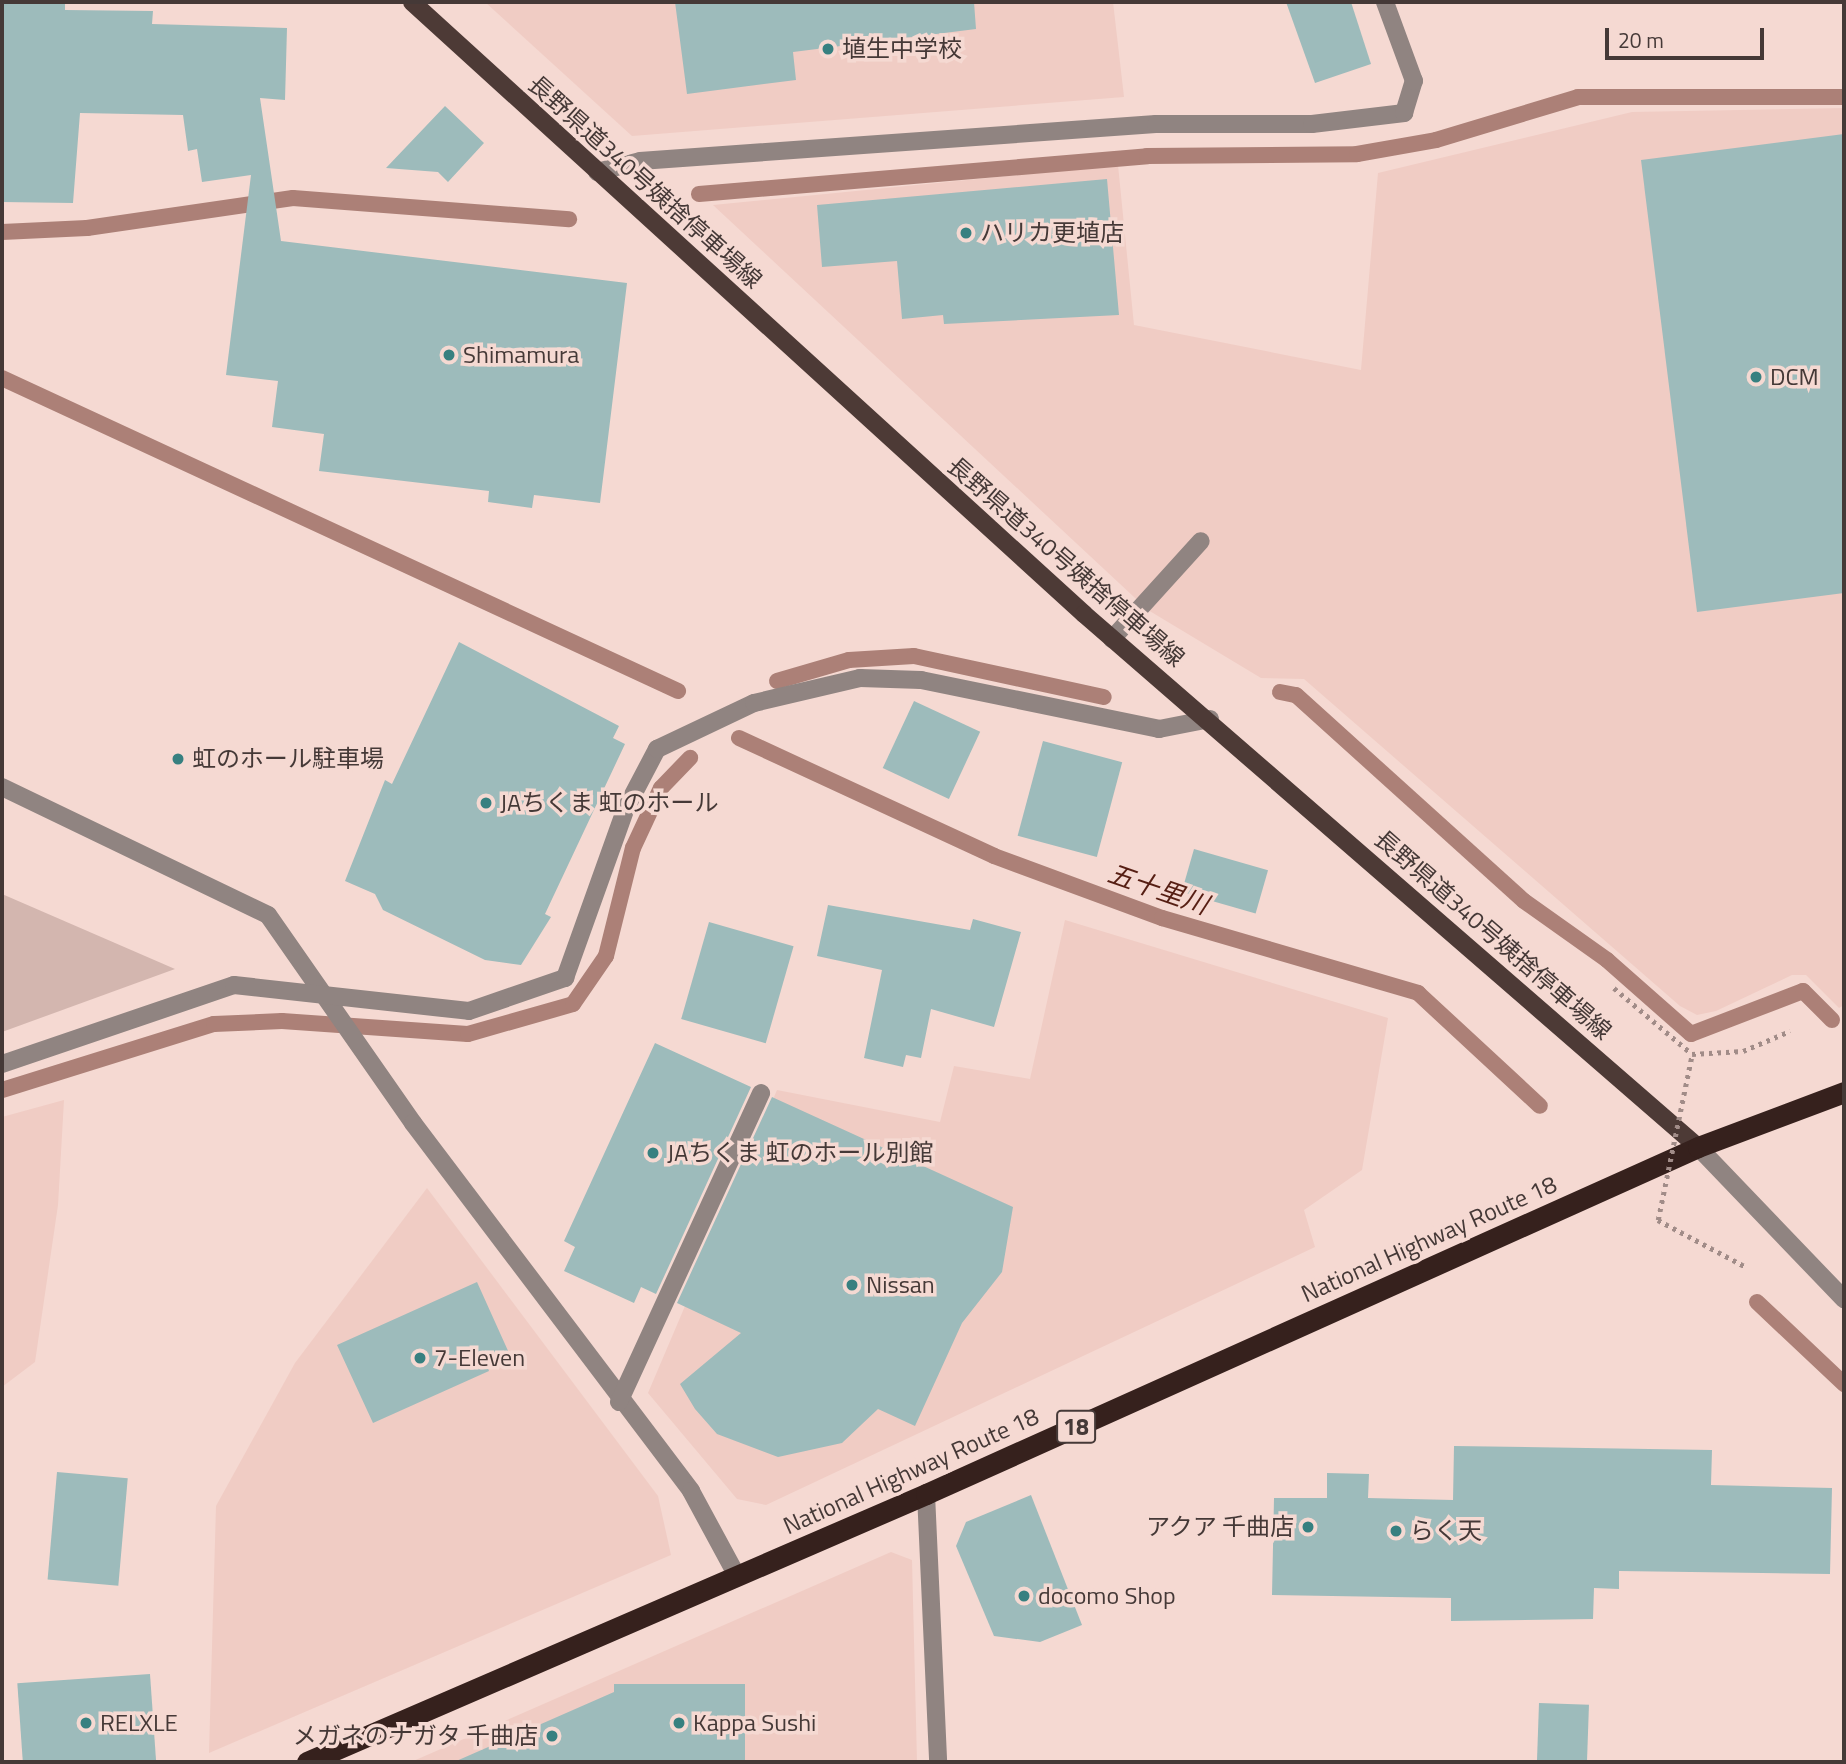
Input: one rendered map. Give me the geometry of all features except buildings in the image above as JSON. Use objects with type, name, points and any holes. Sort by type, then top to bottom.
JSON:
[{"type":"highway","name":"National Highway Route 18","points":[[307,1762],[926,1494],[1698,1147],[1844,1092]]},
{"type":"main road","name":"長野県道340号姨捨停車場線","points":[[412,2],[1112,639],[1210,719],[1698,1147]]},
{"type":"street","points":[[597,172],[681,158],[1404,113],[1415,81],[1385,2]]},
{"type":"street","points":[[1112,639],[1201,541]]},
{"type":"street","points":[[2,1064],[234,985],[469,1011],[565,978],[626,808],[657,749],[754,703],[860,678],[921,680],[1159,729],[1210,719]]},
{"type":"street","points":[[2,787],[268,915],[360,1050],[619,1402],[691,1491],[737,1576]]},
{"type":"street","points":[[619,1402],[761,1093]]},
{"type":"street","points":[[1698,1147],[1844,1299]]},
{"type":"street","points":[[926,1494],[937,1762]]},
{"type":"path","points":[[1614,988],[1692,1054],[1743,1051],[1790,1031]]},
{"type":"path","points":[[1692,1054],[1658,1220],[1746,1267]]},
{"type":"shaded area","name":"埴生中学校","points":[[485,2],[1113,2],[1124,97],[632,136]]},
{"type":"shaded area","points":[[1844,108],[1844,1005],[1839,1008],[1806,975],[1792,975],[1716,1011],[1697,1015],[1680,1006],[1304,679],[1261,678],[1148,610],[713,205],[1118,165],[1134,325],[1361,370],[1378,173],[1632,112]]},
{"type":"shaded area","points":[[2,894],[175,969],[2,1032]]},
{"type":"shaded area","points":[[1065,920],[1388,1018],[1362,1170],[1304,1210],[1315,1247],[766,1505],[737,1499],[648,1393],[777,1090],[940,1122],[954,1066],[1030,1079]]},
{"type":"shaded area","points":[[64,1100],[58,1205],[35,1362],[2,1387],[2,1117]]},
{"type":"shaded area","points":[[427,1188],[658,1496],[671,1555],[209,1753],[216,1506],[295,1363]]},
{"type":"shaded area","points":[[891,1552],[912,1560],[917,1762],[411,1762]]},
{"type":"waterway","points":[[699,194],[1147,156],[1357,154],[1436,140],[1578,97],[1844,97]]},
{"type":"waterway","points":[[2,232],[87,228],[293,198],[569,219]]},
{"type":"waterway","points":[[2,378],[678,691]]},
{"type":"waterway","points":[[777,681],[849,660],[914,656],[1104,697]]},
{"type":"waterway","points":[[1280,692],[1296,695],[1524,901],[1607,960],[1691,1034],[1803,991],[1832,1020]]},
{"type":"waterway","name":"五十里川","points":[[739,738],[994,856],[1162,918],[1418,993],[1540,1106]]},
{"type":"waterway","points":[[2,1090],[214,1024],[282,1021],[468,1034],[573,1004],[606,956],[633,848],[661,788],[690,758]]},
{"type":"waterway","name":"五十里川","points":[[1757,1302],[1844,1384]]},
{"type":"place","name":"埴生中学校","points":[[828,49]]},
{"type":"place","name":"ハリカ更埴店","points":[[966,233]]},
{"type":"place","name":"Shimamura","points":[[449,355]]},
{"type":"place","name":"DCM","points":[[1756,377]]},
{"type":"place","name":"虹のホール駐車場","points":[[178,759]]},
{"type":"place","name":"JAちくま 虹のホール","points":[[486,803]]},
{"type":"place","name":"JAちくま 虹のホール別館","points":[[653,1153]]},
{"type":"place","name":"Nissan","points":[[852,1285]]},
{"type":"place","name":"7-Eleven","points":[[420,1358]]},
{"type":"place","name":"アクア 千曲店","points":[[1308,1527]]},
{"type":"place","name":"らく天","points":[[1396,1531]]},
{"type":"place","name":"docomo Shop","points":[[1024,1596]]},
{"type":"place","name":"RELXLE","points":[[86,1723]]},
{"type":"place","name":"Kappa Sushi","points":[[679,1723]]},
{"type":"place","name":"メガネのナガタ 千曲店","points":[[552,1736]]}]
